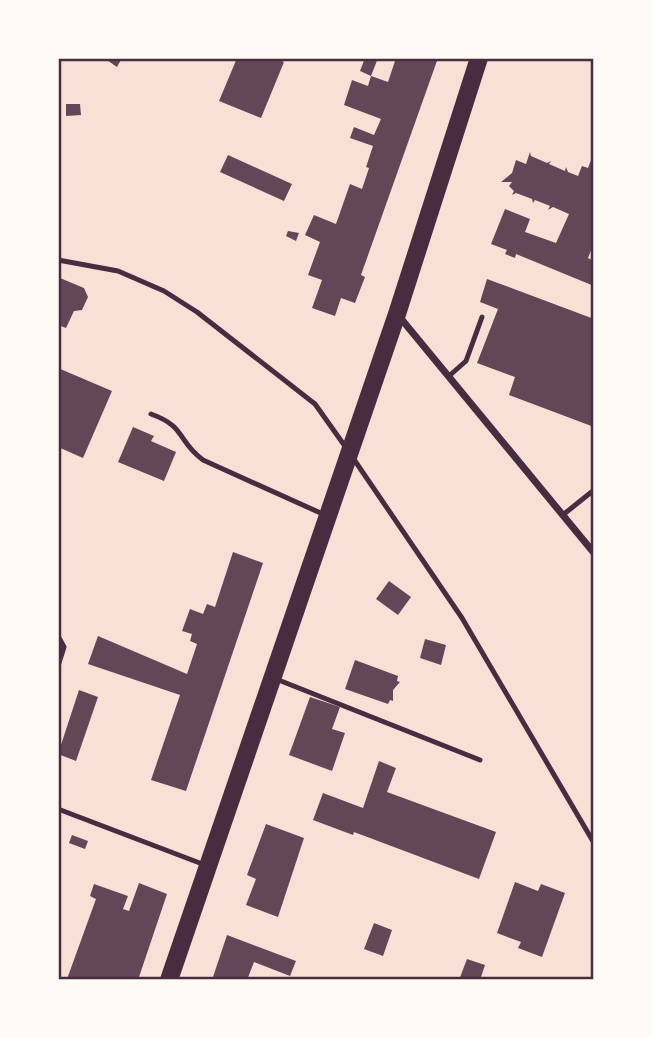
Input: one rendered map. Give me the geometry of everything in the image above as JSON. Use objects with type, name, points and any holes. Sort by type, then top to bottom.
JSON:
[{"type":"main road","points":[[169,980],[350,454],[479,58]]},
{"type":"street","points":[[397,314],[594,553]]},
{"type":"lane","points":[[58,260],[118,271],[164,291],[197,312],[315,404],[462,618],[594,843]]},
{"type":"lane","points":[[449,376],[466,362],[482,317]]},
{"type":"lane","points":[[151,414],[172,422],[180,431],[186,448],[203,460],[328,517]]},
{"type":"lane","points":[[564,514],[594,489]]},
{"type":"lane","points":[[58,636],[64,647],[58,666]]},
{"type":"lane","points":[[273,677],[480,760]]},
{"type":"lane","points":[[58,809],[208,866]]},
{"type":"building","points":[[104,58],[122,58],[117,67]]},
{"type":"building","points":[[237,58],[275,58],[284,62],[261,118],[219,101]]},
{"type":"building","points":[[365,58],[378,58],[371,76],[360,71]]},
{"type":"building","points":[[392,58],[438,58],[361,275],[365,277],[355,303],[341,298],[335,316],[312,308],[322,280],[308,275],[320,242],[305,235],[314,215],[336,224],[350,184],[362,189],[373,146],[350,138],[354,127],[374,135],[381,119],[344,105],[352,80],[368,86],[371,76],[388,82],[395,61]]},
{"type":"building","points":[[66,104],[80,104],[81,115],[66,116]]},
{"type":"building","points":[[530,152],[531,156],[547,163],[551,161],[549,164],[565,171],[566,167],[568,172],[578,176],[582,166],[588,168],[594,152],[594,243],[588,258],[594,261],[594,286],[516,254],[515,258],[505,254],[507,250],[491,244],[505,209],[530,219],[525,232],[556,243],[569,214],[553,207],[548,210],[550,206],[535,200],[533,203],[532,199],[516,193],[512,195],[514,191],[509,186],[512,182],[501,182],[512,173],[516,160],[526,164]]},
{"type":"building","points":[[228,155],[292,184],[284,201],[220,172]]},
{"type":"building","points":[[288,231],[299,233],[296,241],[286,236]]},
{"type":"building","points":[[60,278],[84,288],[88,297],[82,310],[74,311],[66,328],[58,325]]},
{"type":"building","points":[[487,279],[594,319],[594,427],[509,395],[515,377],[477,363],[498,309],[480,302]]},
{"type":"building","points":[[58,368],[112,391],[83,458],[58,447]]},
{"type":"building","points":[[133,427],[154,436],[151,441],[176,452],[164,481],[118,462]]},
{"type":"building","points":[[233,552],[263,563],[186,791],[151,780],[180,695],[88,664],[98,636],[187,674],[197,644],[190,641],[192,634],[182,631],[190,609],[203,614],[207,604],[215,607]]},
{"type":"building","points":[[389,581],[411,597],[398,615],[376,599]]},
{"type":"building","points":[[425,639],[446,645],[441,665],[420,658]]},
{"type":"building","points":[[355,660],[398,676],[397,681],[400,682],[393,690],[393,701],[390,700],[388,704],[345,689]]},
{"type":"building","points":[[79,690],[98,697],[76,761],[58,754]]},
{"type":"building","points":[[310,697],[340,707],[332,729],[345,733],[332,771],[289,755]]},
{"type":"building","points":[[379,761],[396,768],[387,792],[496,832],[479,879],[354,832],[353,835],[313,820],[323,793],[363,808]]},
{"type":"building","points":[[266,824],[304,838],[278,917],[246,905],[256,879],[247,875]]},
{"type":"building","points":[[72,835],[88,841],[85,849],[69,843]]},
{"type":"building","points":[[515,882],[538,891],[541,884],[565,893],[542,957],[518,948],[521,942],[497,933]]},
{"type":"building","points":[[139,883],[167,894],[138,980],[58,980],[58,976],[67,979],[96,899],[90,896],[94,884],[128,896],[123,909],[129,911]]},
{"type":"building","points":[[374,923],[392,930],[383,956],[364,949]]},
{"type":"building","points":[[227,935],[296,961],[290,976],[254,962],[247,980],[212,980]]},
{"type":"building","points":[[467,959],[485,965],[480,980],[459,980]]}]
